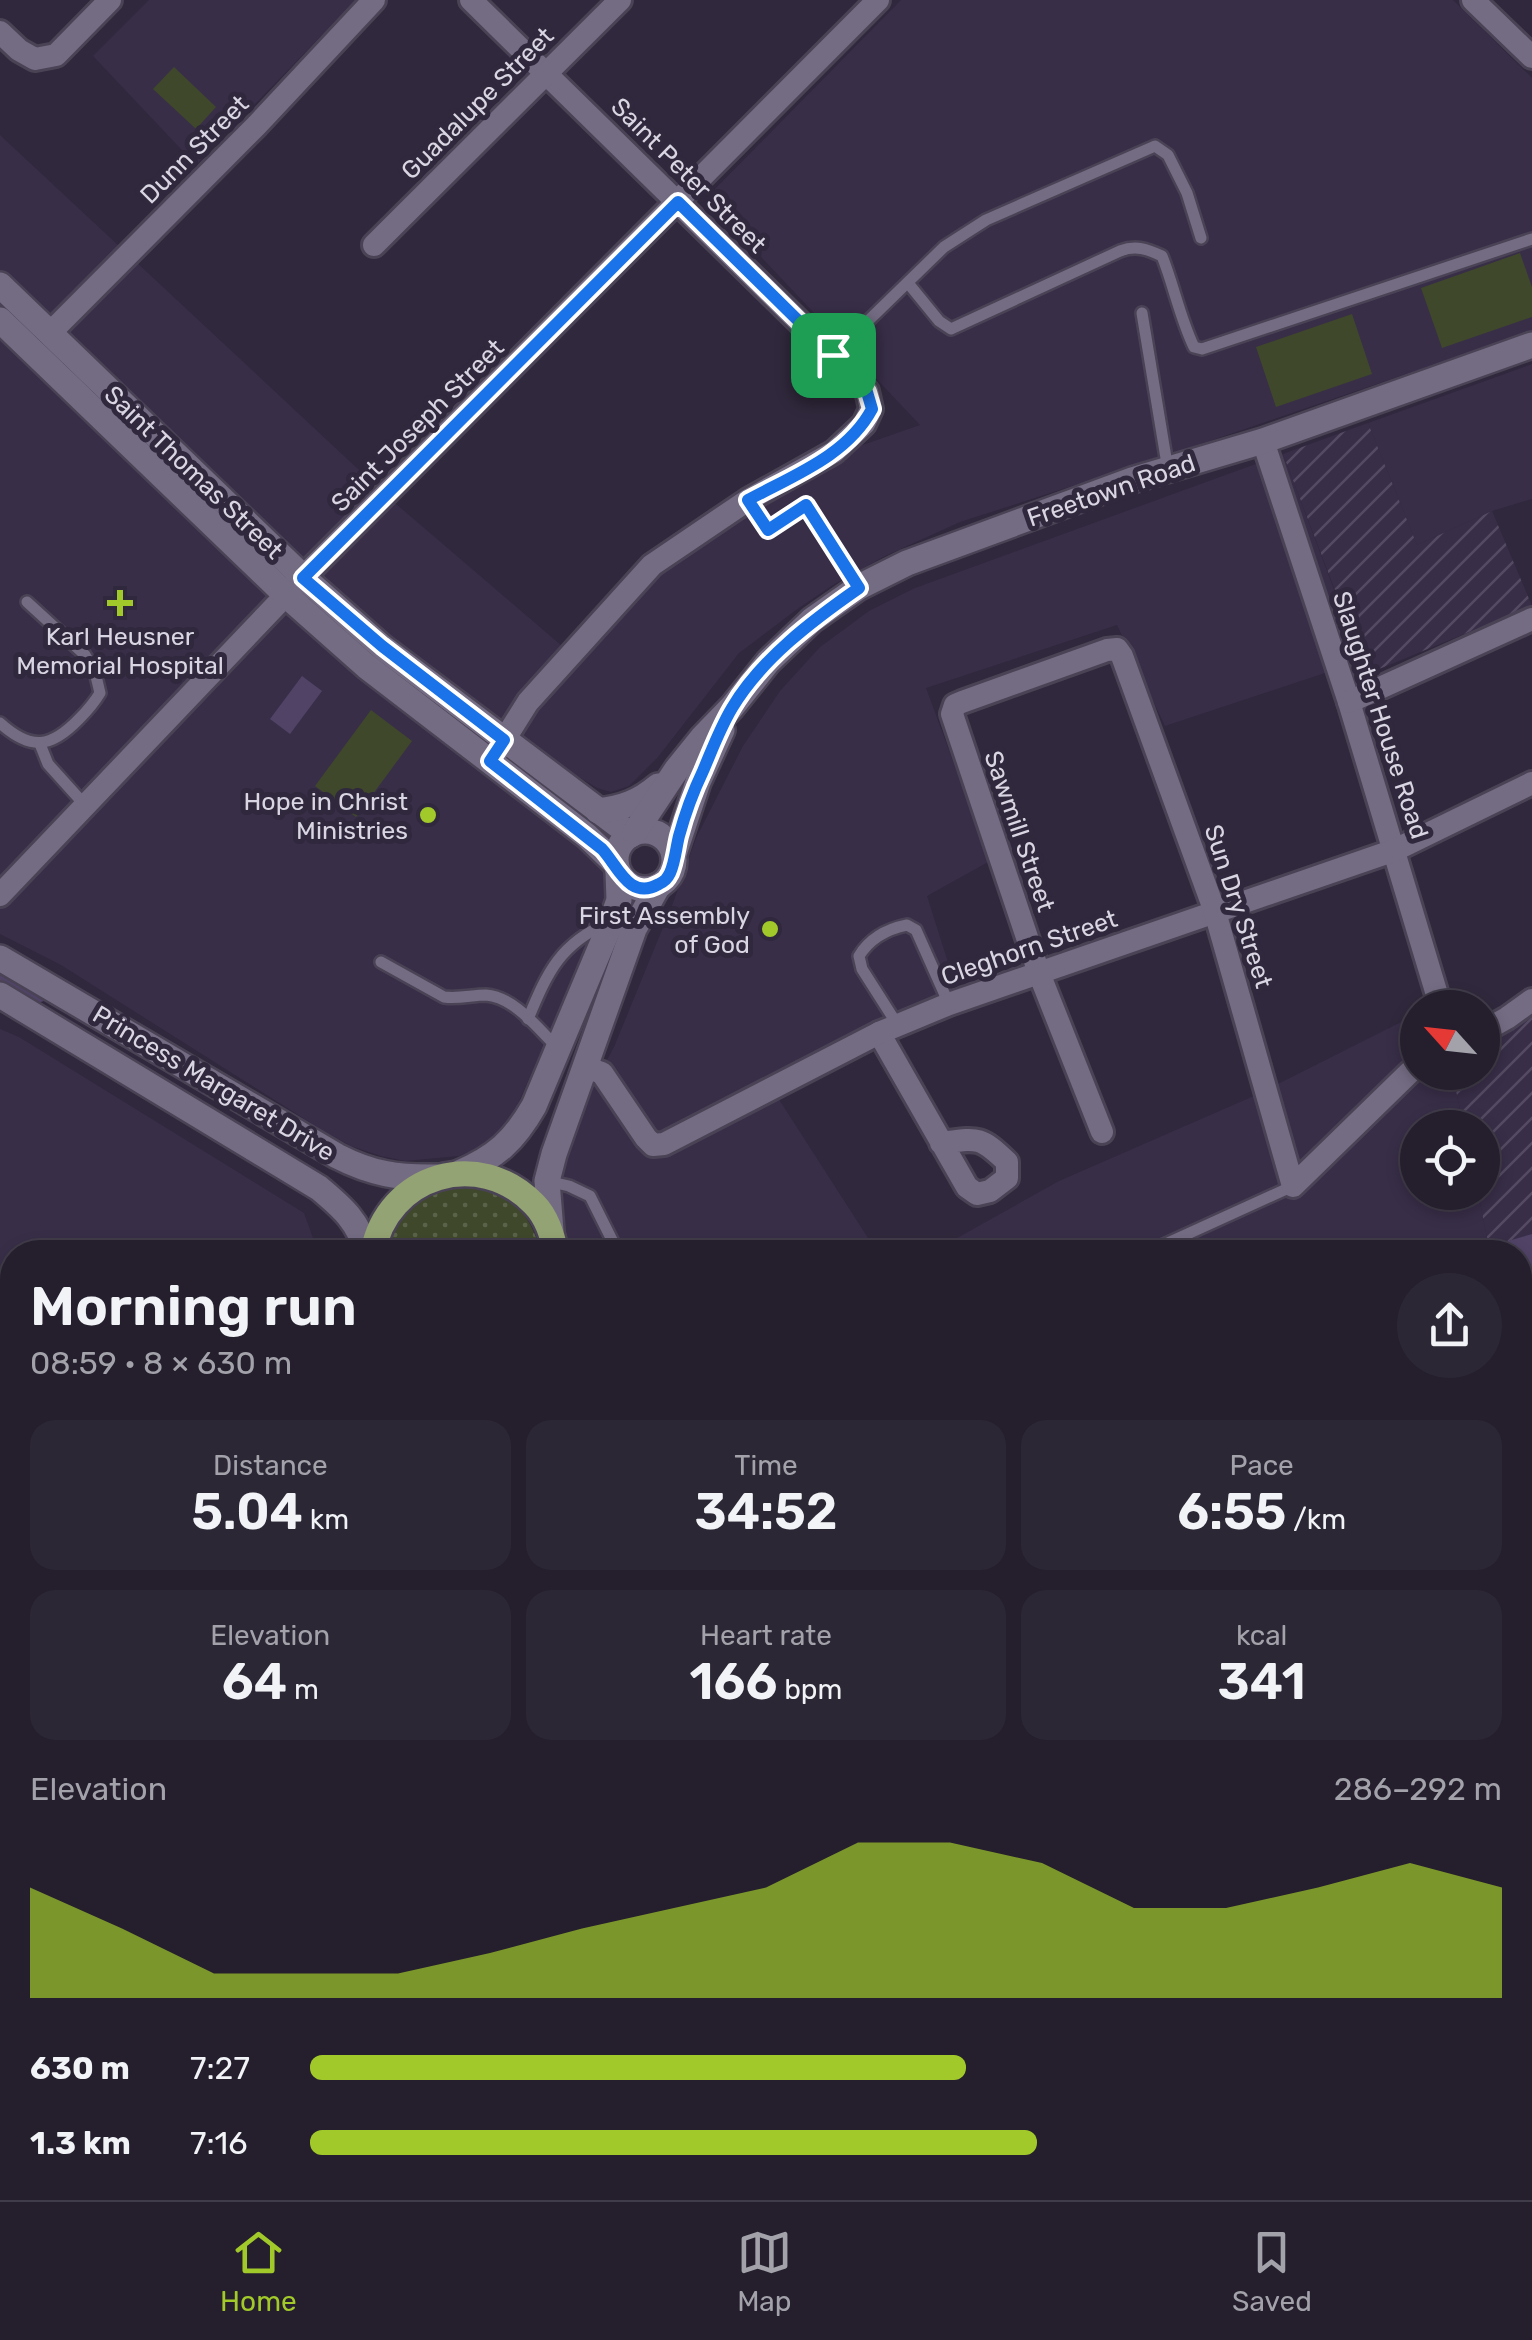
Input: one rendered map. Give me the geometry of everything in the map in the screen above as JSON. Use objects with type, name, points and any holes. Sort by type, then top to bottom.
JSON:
[{"type":"main road","name":"Saint Thomas Street","points":[[0,285],[295,587]]},
{"type":"main road","name":"Saint Thomas Street","points":[[0,320],[295,587],[382,646],[497,750],[617,868]]},
{"type":"main road","name":"Freetown Road","points":[[633,833],[702,738],[768,662],[812,620],[859,588],[907,563],[1132,480],[1263,441],[1532,345]]},
{"type":"main road","name":"Freetown Road","points":[[674,854],[698,782],[732,707]]},
{"type":"main road","name":"Saint Thomas Street","points":[[497,750],[633,833]]},
{"type":"main road","points":[[598,811],[642,800],[677,770]]},
{"type":"main road","points":[[374,1240],[390,1210],[411,1189],[482,1163],[520,1130],[560,1048],[612,920],[618,900],[616,854],[620,844],[633,833],[654,832],[674,854],[670,872],[634,929],[554,1154],[547,1181],[554,1240]]},
{"type":"main road","points":[[617,868],[623,879],[635,887],[658,886]]},
{"type":"main road","name":"Princess Margaret Drive","points":[[0,958],[337,1156],[381,1174],[410,1178],[448,1175]]},
{"type":"main road","name":"Princess Margaret Drive","points":[[0,995],[258,1160],[318,1188],[344,1209],[364,1240]]},
{"type":"main road","points":[[448,1175],[488,1176],[514,1187],[536,1206],[553,1240]]},
{"type":"street","points":[[0,32],[35,60],[56,55],[110,0]]},
{"type":"street","name":"Dunn Street","points":[[50,333],[257,125],[374,0]]},
{"type":"street","name":"Saint Peter Street","points":[[472,0],[867,392],[872,409],[864,424],[834,452],[748,500]]},
{"type":"street","name":"Guadalupe Street","points":[[374,245],[620,0]]},
{"type":"street","name":"Saint Joseph Street","points":[[0,894],[295,587],[878,0]]},
{"type":"street","points":[[1473,0],[1532,57]]},
{"type":"street","name":"Slaughter House Road","points":[[1263,441],[1349,702],[1436,990]]},
{"type":"street","points":[[497,750],[528,702],[652,565],[748,500]]},
{"type":"street","points":[[1349,702],[1532,619]]},
{"type":"street","name":"Sun Dry Street","points":[[952,714],[955,705],[962,702],[1117,649],[1216,912],[1293,1186]]},
{"type":"street","name":"Sawmill Street","points":[[952,714],[1039,973],[1102,1132]]},
{"type":"street","name":"Cleghorn Street","points":[[585,1067],[602,1073],[646,1138],[654,1145],[664,1144],[888,1029],[949,1004],[1395,850],[1532,783]]},
{"type":"street","points":[[1500,1022],[1532,1000]]},
{"type":"street","points":[[888,1029],[940,1143]]},
{"type":"street","points":[[1293,1186],[1400,1082]]},
{"type":"lane","points":[[833,355],[944,247],[986,220],[1155,146],[1168,155],[1187,193],[1201,238]]},
{"type":"lane","points":[[908,283],[950,329],[1120,251],[1145,248],[1162,256],[1185,328],[1194,346],[1202,348],[1532,239]]},
{"type":"lane","points":[[1142,313],[1168,470]]},
{"type":"lane","points":[[748,500],[768,530],[806,505],[859,588]]},
{"type":"lane","points":[[0,724],[25,742],[55,740],[100,693],[95,672],[85,655],[26,602]]},
{"type":"lane","points":[[40,744],[48,764],[84,804]]},
{"type":"lane","points":[[528,1019],[563,952],[586,932],[612,920]]},
{"type":"lane","points":[[888,1029],[859,956],[868,942],[894,928],[908,925],[916,930],[949,1004]]},
{"type":"lane","points":[[381,962],[444,997],[490,995],[509,1002],[560,1048]]},
{"type":"lane","points":[[547,1181],[590,1196],[612,1240]]},
{"type":"lane","points":[[1174,1240],[1293,1186]]},
{"type":"shaded area","points":[[149,0],[356,0],[196,165],[93,56]]},
{"type":"shaded area","points":[[901,0],[1453,0],[1532,78],[1532,331],[960,522],[833,585],[739,653],[658,757],[629,786],[611,792],[597,788],[553,761],[526,808],[596,859],[605,874],[605,908],[513,1115],[497,1136],[482,1147],[459,1156],[405,1161],[351,1146],[61,965],[0,934],[0,135],[388,497],[569,652],[694,534],[811,463],[920,425],[712,205],[710,194]]},
{"type":"shaded area","points":[[1532,364],[1532,499],[1492,511],[1417,545],[1368,423]]},
{"type":"shaded area","points":[[1368,423],[1417,545],[1492,511],[1532,606],[1367,674],[1283,454]]},
{"type":"shaded area","points":[[1283,454],[1361,661],[1165,726],[1117,625],[926,688],[990,861],[927,896],[959,997],[771,1087],[869,1240],[564,1240],[557,1180],[580,1110],[614,1047],[696,838],[743,746],[780,691],[820,647],[869,611],[915,588]]},
{"type":"shaded area","points":[[302,676],[322,691],[290,734],[270,719]]},
{"type":"shaded area","points":[[1532,1011],[1532,1234],[1512,1240],[1488,1240],[1481,1210],[1500,1210],[1500,1110],[1460,1110],[1456,1090],[1500,1090],[1500,1035]]},
{"type":"shaded area","points":[[1400,1023],[1400,1090],[1456,1090],[1460,1110],[1400,1110],[1400,1210],[1481,1210],[1488,1240],[953,1240],[1059,1181],[1256,1095]]},
{"type":"shaded area","points":[[0,1029],[304,1213],[314,1240],[0,1240]]},
{"type":"shaded area","points":[[1532,1234],[1532,1240],[1511,1240]]},
{"type":"green space","points":[[174,67],[216,107],[196,129],[153,89]]},
{"type":"green space","points":[[1520,253],[1532,287],[1532,317],[1442,348],[1421,288]]},
{"type":"green space","points":[[1352,314],[1372,374],[1276,407],[1256,347]]},
{"type":"green space","points":[[371,710],[412,741],[356,817],[315,786]]},
{"type":"green space","points":[[466,1186],[506,1200],[523,1214],[537,1240],[388,1240],[395,1223],[413,1204],[450,1188]]},
{"type":"waterway","points":[[0,977],[39,991]]},
{"type":"place","name":"Karl Heusner Memorial Hospital","points":[[120,603]]},
{"type":"place","name":"Hope in Christ Ministries","points":[[428,815]]},
{"type":"place","name":"First Assembly of God","points":[[770,929]]},
{"type":"route","points":[[678,202],[833,355],[867,392],[872,409],[864,424],[834,452],[748,500],[768,530],[806,505],[859,588],[812,620],[768,662],[732,707],[698,782],[670,872],[658,886],[643,889],[628,884],[616,864],[588,836],[490,761],[504,740],[382,646],[303,578],[678,202]]}]
